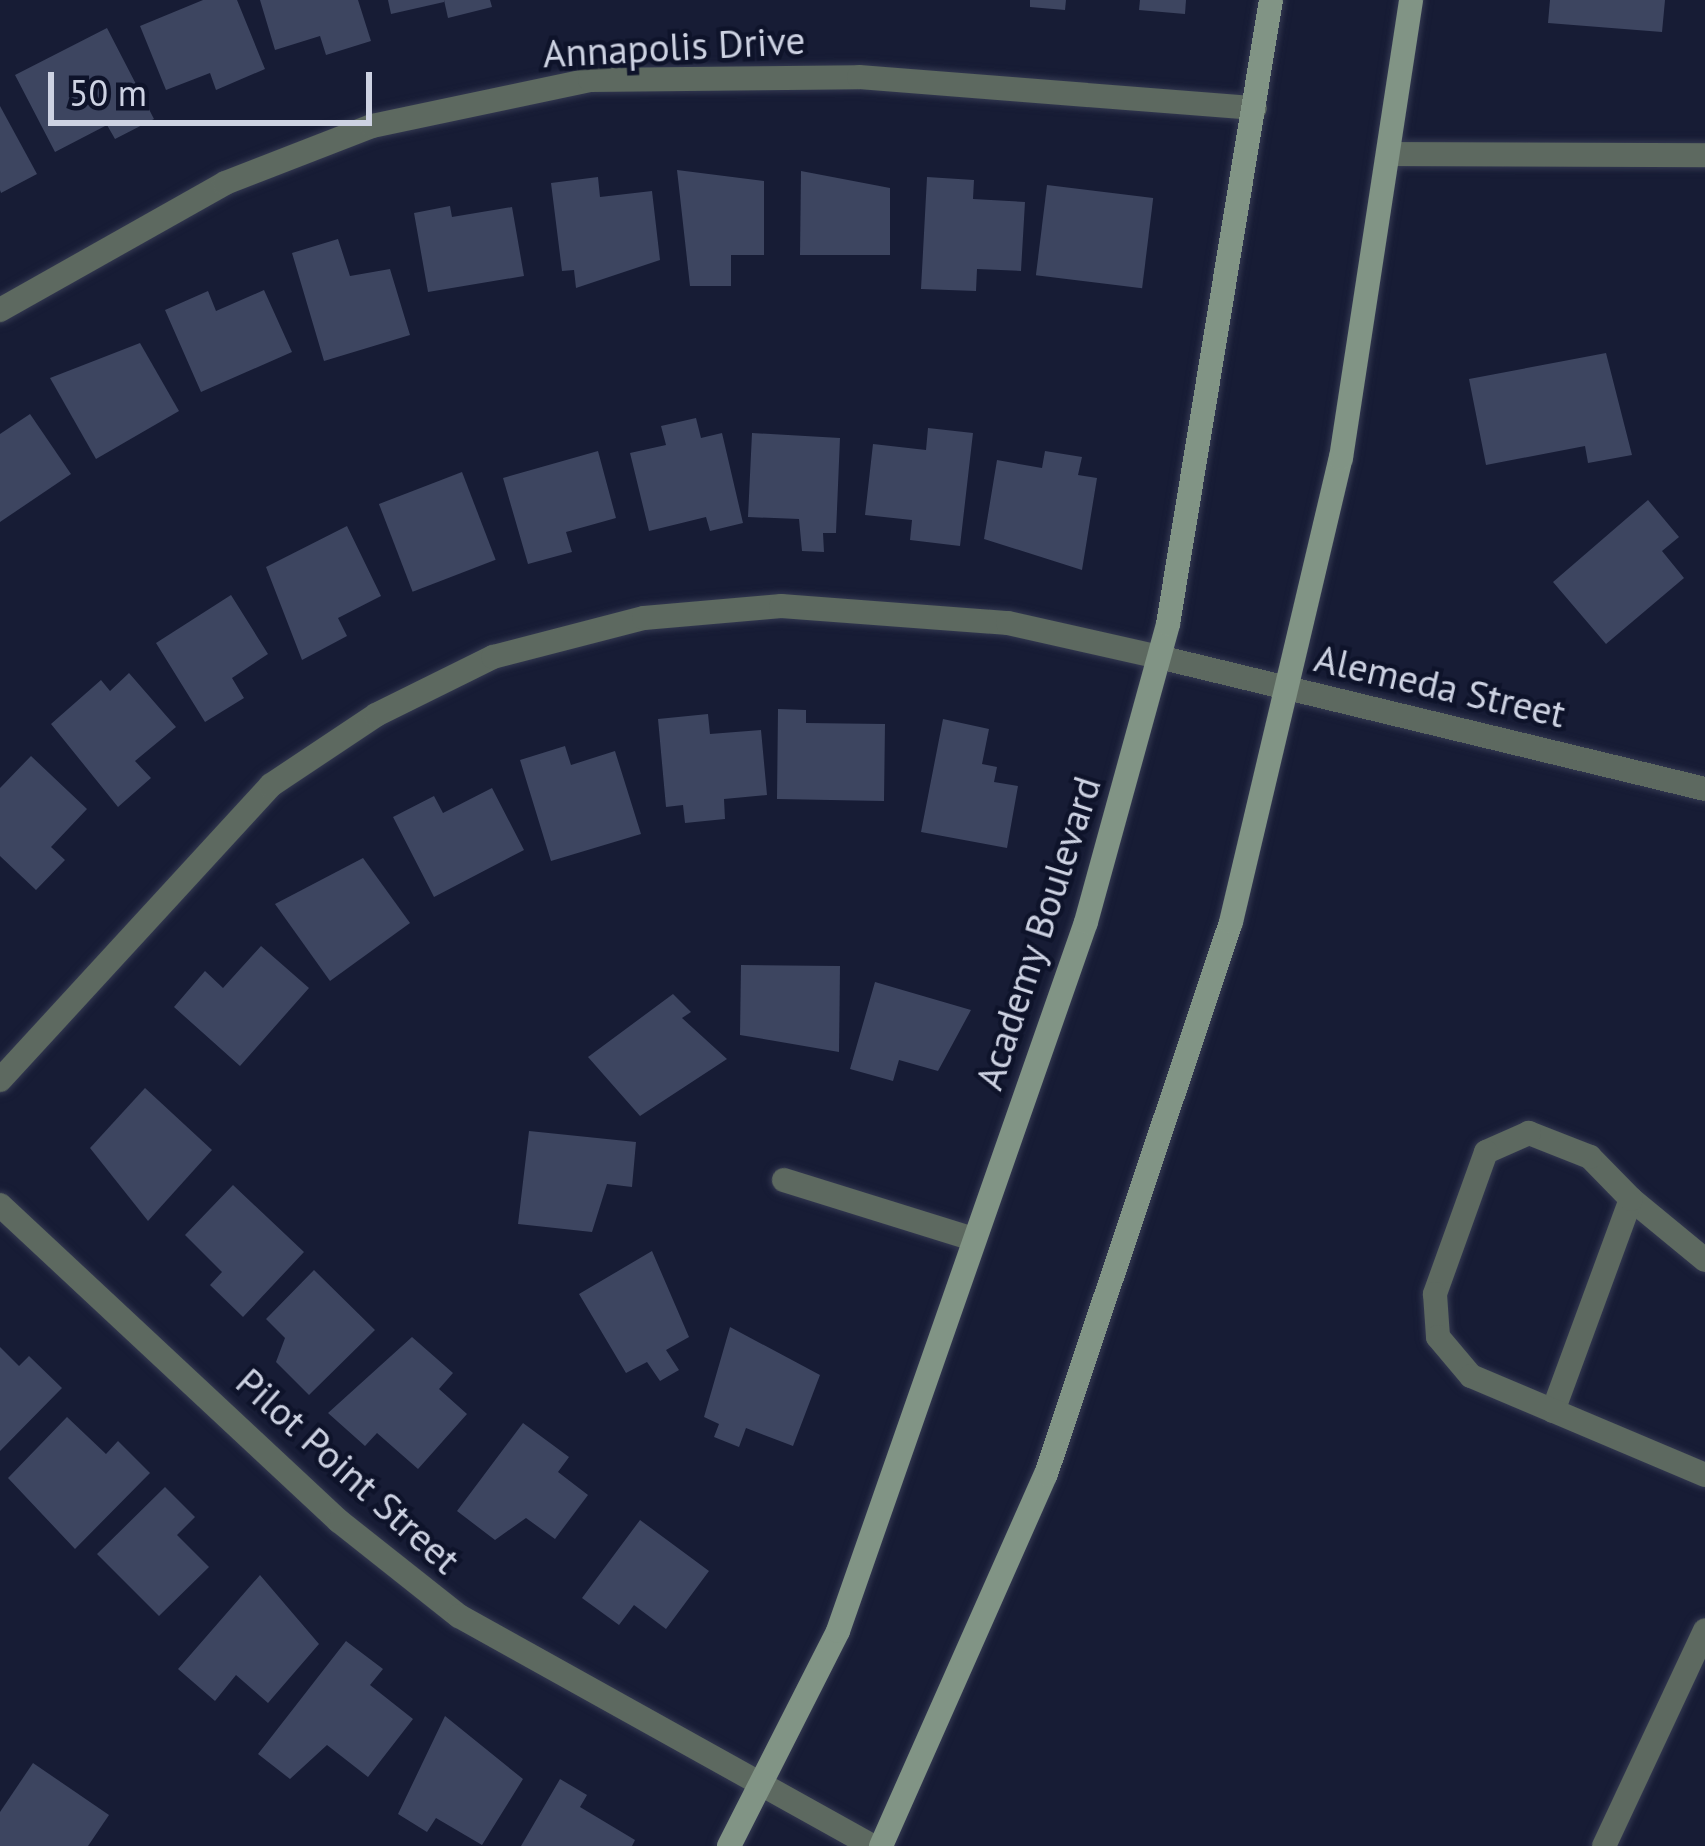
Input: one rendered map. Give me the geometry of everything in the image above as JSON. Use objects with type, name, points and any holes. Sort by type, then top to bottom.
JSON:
[{"type":"main road","name":"Academy Boulevard","points":[[728,1846],[854,1590],[1086,922],[1159,657],[1271,0]]},
{"type":"main road","points":[[877,1846],[953,1704],[1113,1284],[1293,690],[1394,154],[1411,0]]},
{"type":"street","name":"Annapolis Drive","points":[[0,310],[267,166],[372,126],[590,80],[859,77],[1255,108]]},
{"type":"street","points":[[1394,154],[1705,155]]},
{"type":"street","name":"Alemeda Street","points":[[0,1081],[271,785],[376,715],[494,657],[644,618],[781,605],[1008,623],[1705,789]]},
{"type":"street","points":[[1705,1260],[1630,1199],[1590,1157],[1529,1133],[1486,1152],[1435,1294],[1438,1337],[1471,1376],[1705,1475]]},
{"type":"street","points":[[784,1180],[973,1240]]},
{"type":"street","points":[[1553,1411],[1630,1199]]},
{"type":"street","name":"Pilot Point Street","points":[[0,1205],[339,1521],[459,1616],[761,1787],[877,1846]]},
{"type":"street","points":[[1604,1846],[1705,1630]]},
{"type":"building","points":[[203,0],[237,0],[265,69],[216,90],[210,73],[166,90],[140,26]]},
{"type":"building","points":[[260,0],[358,0],[371,41],[326,55],[320,36],[275,50]]},
{"type":"building","points":[[388,0],[444,0],[444,2],[391,14]]},
{"type":"building","points":[[444,0],[490,0],[492,7],[448,18]]},
{"type":"building","points":[[1030,0],[1066,0],[1065,10],[1030,7]]},
{"type":"building","points":[[1140,0],[1186,0],[1185,14],[1139,10]]},
{"type":"building","points":[[1550,0],[1665,0],[1662,32],[1548,23]]},
{"type":"building","points":[[107,28],[154,119],[115,139],[107,125],[55,152],[15,75]]},
{"type":"building","points":[[0,106],[37,174],[1,193],[0,190]]},
{"type":"building","points":[[677,170],[764,181],[764,255],[731,255],[731,286],[690,286]]},
{"type":"building","points":[[801,171],[890,188],[890,255],[800,255]]},
{"type":"building","points":[[598,177],[600,197],[652,191],[660,260],[576,288],[574,270],[562,271],[551,183]]},
{"type":"building","points":[[927,177],[974,180],[973,199],[1025,202],[1021,271],[977,269],[976,291],[921,289]]},
{"type":"building","points":[[1047,185],[1153,198],[1142,288],[1036,275]]},
{"type":"building","points":[[450,206],[452,217],[512,207],[524,276],[428,292],[414,213]]},
{"type":"building","points":[[338,239],[350,276],[390,269],[410,335],[324,361],[292,253]]},
{"type":"building","points":[[264,290],[292,352],[201,392],[165,310],[208,291],[216,311]]},
{"type":"building","points":[[140,343],[179,411],[96,459],[50,378]]},
{"type":"building","points":[[1606,353],[1632,455],[1588,463],[1585,446],[1486,465],[1469,379]]},
{"type":"building","points":[[30,414],[71,474],[0,522],[0,434]]},
{"type":"building","points":[[696,418],[701,438],[722,433],[743,523],[710,531],[706,517],[649,531],[630,453],[666,445],[661,426]]},
{"type":"building","points":[[928,428],[973,433],[960,546],[910,540],[912,520],[865,515],[873,444],[926,450]]},
{"type":"building","points":[[752,433],[840,438],[836,533],[823,533],[824,552],[802,551],[799,519],[748,517]]},
{"type":"building","points":[[598,451],[616,518],[566,532],[572,552],[528,564],[503,478]]},
{"type":"building","points":[[1045,451],[1082,457],[1078,475],[1097,478],[1082,570],[984,539],[997,460],[1042,468]]},
{"type":"building","points":[[462,472],[496,560],[413,592],[379,504]]},
{"type":"building","points":[[1648,500],[1679,537],[1662,551],[1684,578],[1606,644],[1553,582]]},
{"type":"building","points":[[347,526],[381,596],[338,618],[347,636],[302,660],[266,567]]},
{"type":"building","points":[[231,595],[268,654],[232,678],[244,698],[205,722],[156,643]]},
{"type":"building","points":[[129,673],[176,727],[135,761],[151,778],[118,807],[51,724],[101,680],[110,691]]},
{"type":"building","points":[[778,709],[806,710],[806,723],[885,724],[884,801],[777,799]]},
{"type":"building","points":[[708,714],[710,734],[761,730],[767,795],[724,799],[725,819],[685,823],[683,805],[666,807],[658,719]]},
{"type":"building","points":[[943,719],[989,729],[982,764],[997,767],[994,782],[1018,786],[1007,848],[921,832]]},
{"type":"building","points":[[565,746],[571,765],[615,751],[641,834],[551,861],[520,760]]},
{"type":"building","points":[[31,756],[87,809],[51,847],[65,860],[36,890],[0,856],[0,788]]},
{"type":"building","points":[[492,788],[524,850],[434,897],[393,817],[434,796],[443,813]]},
{"type":"building","points":[[363,858],[410,923],[330,981],[275,904]]},
{"type":"building","points":[[261,946],[309,988],[240,1066],[174,1007],[205,971],[223,988]]},
{"type":"building","points":[[741,965],[840,966],[839,1052],[740,1035]]},
{"type":"building","points":[[875,982],[971,1010],[938,1071],[899,1060],[893,1081],[850,1069]]},
{"type":"building","points":[[673,994],[691,1012],[682,1018],[727,1059],[640,1116],[588,1057]]},
{"type":"building","points":[[145,1088],[212,1150],[148,1221],[90,1148]]},
{"type":"building","points":[[529,1131],[636,1142],[632,1187],[607,1184],[592,1232],[518,1224]]},
{"type":"building","points":[[233,1185],[304,1252],[243,1317],[210,1285],[222,1272],[185,1235]]},
{"type":"building","points":[[652,1251],[689,1337],[666,1350],[679,1370],[660,1381],[647,1362],[626,1373],[579,1294]]},
{"type":"building","points":[[314,1270],[375,1330],[309,1395],[276,1362],[285,1338],[266,1319]]},
{"type":"building","points":[[730,1327],[820,1375],[793,1446],[746,1428],[739,1447],[714,1437],[719,1424],[704,1417]]},
{"type":"building","points":[[412,1337],[453,1373],[439,1389],[467,1414],[418,1469],[377,1433],[365,1446],[328,1413]]},
{"type":"building","points":[[0,1347],[19,1366],[29,1356],[62,1388],[0,1451]]},
{"type":"building","points":[[67,1417],[106,1454],[118,1441],[150,1473],[75,1549],[8,1478]]},
{"type":"building","points":[[523,1423],[569,1457],[558,1472],[588,1495],[555,1539],[526,1518],[495,1540],[457,1511]]},
{"type":"building","points":[[165,1487],[195,1517],[177,1535],[209,1567],[159,1616],[97,1554]]},
{"type":"building","points":[[640,1520],[709,1571],[666,1629],[634,1605],[619,1625],[582,1598]]},
{"type":"building","points":[[260,1575],[319,1644],[268,1703],[236,1675],[215,1701],[178,1669]]},
{"type":"building","points":[[346,1641],[383,1669],[370,1685],[413,1719],[368,1777],[327,1745],[290,1779],[258,1754]]},
{"type":"building","points":[[445,1716],[523,1779],[482,1845],[436,1818],[427,1832],[398,1814]]},
{"type":"building","points":[[33,1763],[109,1815],[88,1846],[0,1846],[0,1812]]},
{"type":"building","points":[[560,1779],[587,1795],[580,1807],[635,1840],[632,1846],[521,1846]]}]
